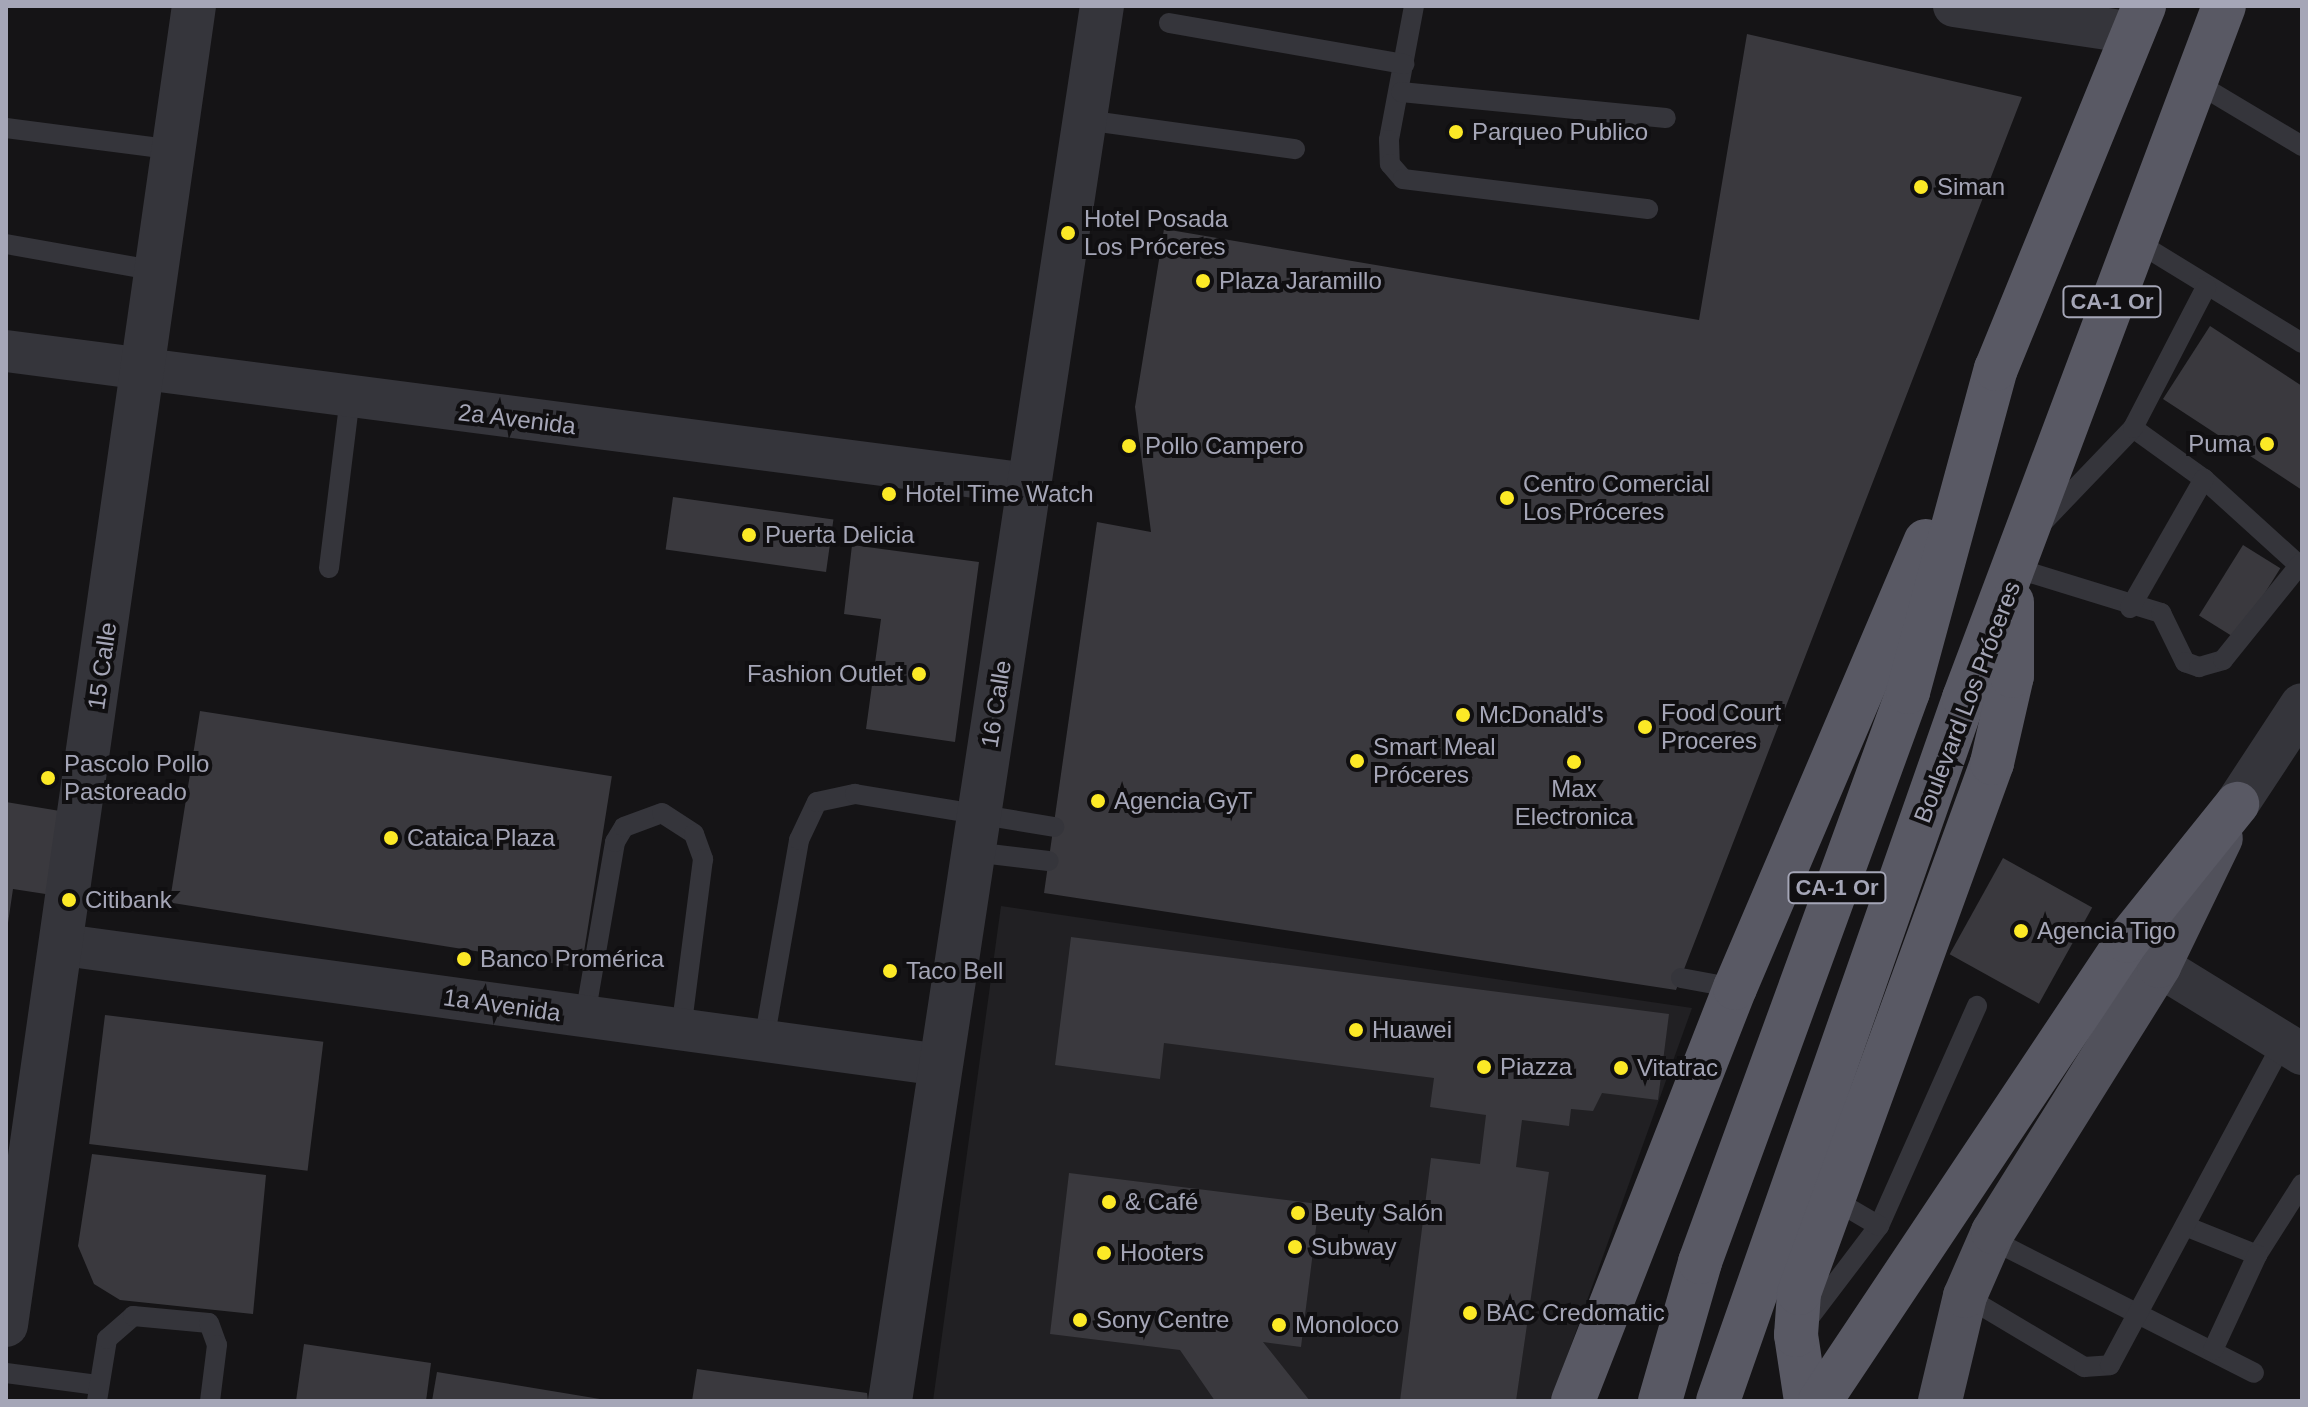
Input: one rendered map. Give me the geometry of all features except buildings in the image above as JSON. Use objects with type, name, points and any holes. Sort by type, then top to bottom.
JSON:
[{"type":"highway","name":"Boulevard Los Próceres","points":[[1718,1401],[1820,1094],[2020,563],[2134,240],[2224,6]]},
{"type":"highway","name":"CA-1 Or","points":[[1660,1401],[1700,1262],[1908,692],[1996,369],[2139,20]]},
{"type":"highway","points":[[1573,1401],[1735,988],[1996,369]]},
{"type":"highway","points":[[1809,1394],[1796,1335],[1799,1293],[1992,763],[2012,676],[2020,563]]},
{"type":"highway","points":[[1809,1394],[2127,941],[2237,804]]},
{"type":"main road","points":[[1940,1401],[1965,1296],[1993,1232],[2159,966],[2237,804]]},
{"type":"street","name":"15 Calle","points":[[8,1298],[18,1159],[64,945],[70,840],[144,371],[194,6]]},
{"type":"street","name":"16 Calle","points":[[890,1401],[1102,6]]},
{"type":"street","points":[[1954,6],[2139,20]]},
{"type":"street","name":"2a Avenida","points":[[6,351],[1029,484]]},
{"type":"street","points":[[2237,804],[2302,705]]},
{"type":"street","name":"1a Avenida","points":[[64,945],[941,1065]]},
{"type":"street","points":[[2159,966],[2292,1048]]},
{"type":"lane","points":[[1414,6],[1401,92],[1389,140],[1390,164],[1403,179],[1648,209]]},
{"type":"lane","points":[[1169,23],[1404,64]]},
{"type":"lane","points":[[2195,82],[2302,146]]},
{"type":"lane","points":[[1401,92],[1666,118]]},
{"type":"lane","points":[[1085,120],[1295,149]]},
{"type":"lane","points":[[6,128],[175,150]]},
{"type":"lane","points":[[2134,240],[2206,287],[2302,343]]},
{"type":"lane","points":[[6,244],[157,271]]},
{"type":"lane","points":[[2133,428],[2204,479],[2301,565],[2223,660],[2210,666],[2185,662],[2161,613],[2130,608],[2020,563],[2133,428],[2206,287]]},
{"type":"lane","points":[[329,568],[350,398]]},
{"type":"lane","points":[[2130,608],[2204,479]]},
{"type":"lane","points":[[764,1041],[799,840],[817,802],[855,794],[1048,861]]},
{"type":"lane","points":[[585,1016],[615,842],[624,827],[662,813],[694,834],[703,859],[681,1030]]},
{"type":"lane","points":[[976,834],[1054,827]]},
{"type":"lane","points":[[1681,978],[1735,988]]},
{"type":"lane","points":[[1796,1335],[1879,1226],[1977,1006]]},
{"type":"lane","points":[[1965,1296],[2084,1367],[2110,1365],[2185,1226],[2292,1048]]},
{"type":"lane","points":[[2213,1350],[2257,1255],[2302,1184]]},
{"type":"lane","points":[[1833,1199],[1879,1226]]},
{"type":"lane","points":[[2185,1226],[2257,1255]]},
{"type":"lane","points":[[1993,1232],[2006,1247],[2141,1309],[2254,1373]]},
{"type":"lane","points":[[6,1373],[97,1393],[107,1339],[121,1320],[195,1318],[215,1333],[210,1401]]},
{"type":"shaded area","points":[[1001,906],[1692,1008],[1551,1401],[933,1401]]},
{"type":"place","name":"Parqueo Publico","points":[[1456,132]]},
{"type":"place","name":"Siman","points":[[1921,187]]},
{"type":"place","name":"Hotel Posada Los Próceres","points":[[1068,233]]},
{"type":"place","name":"Plaza Jaramillo","points":[[1203,281]]},
{"type":"place","name":"Puma","points":[[2267,444]]},
{"type":"place","name":"Pollo Campero","points":[[1129,446]]},
{"type":"place","name":"Hotel Time Watch","points":[[889,494]]},
{"type":"place","name":"Centro Comercial Los Próceres","points":[[1507,498]]},
{"type":"place","name":"Puerta Delicia","points":[[749,535]]},
{"type":"place","name":"Fashion Outlet","points":[[919,674]]},
{"type":"place","name":"McDonald's","points":[[1463,715]]},
{"type":"place","name":"Food Court Proceres","points":[[1645,727]]},
{"type":"place","name":"Smart Meal Próceres","points":[[1357,761]]},
{"type":"place","name":"Max Electronica","points":[[1574,762]]},
{"type":"place","name":"Pascolo Pollo Pastoreado","points":[[48,778]]},
{"type":"place","name":"Agencia GyT","points":[[1098,801]]},
{"type":"place","name":"Cataica Plaza","points":[[391,838]]},
{"type":"place","name":"Citibank","points":[[69,900]]},
{"type":"place","name":"Agencia Tigo","points":[[2021,931]]},
{"type":"place","name":"Banco Promérica","points":[[464,959]]},
{"type":"place","name":"Taco Bell","points":[[890,971]]},
{"type":"place","name":"Huawei","points":[[1356,1030]]},
{"type":"place","name":"Piazza","points":[[1484,1067]]},
{"type":"place","name":"Vitatrac","points":[[1621,1068]]},
{"type":"place","name":"& Café","points":[[1109,1202]]},
{"type":"place","name":"Beuty Salón","points":[[1298,1213]]},
{"type":"place","name":"Subway","points":[[1295,1247]]},
{"type":"place","name":"Hooters","points":[[1104,1253]]},
{"type":"place","name":"BAC Credomatic","points":[[1470,1313]]},
{"type":"place","name":"Sony Centre","points":[[1080,1320]]},
{"type":"place","name":"Monoloco","points":[[1279,1325]]}]
